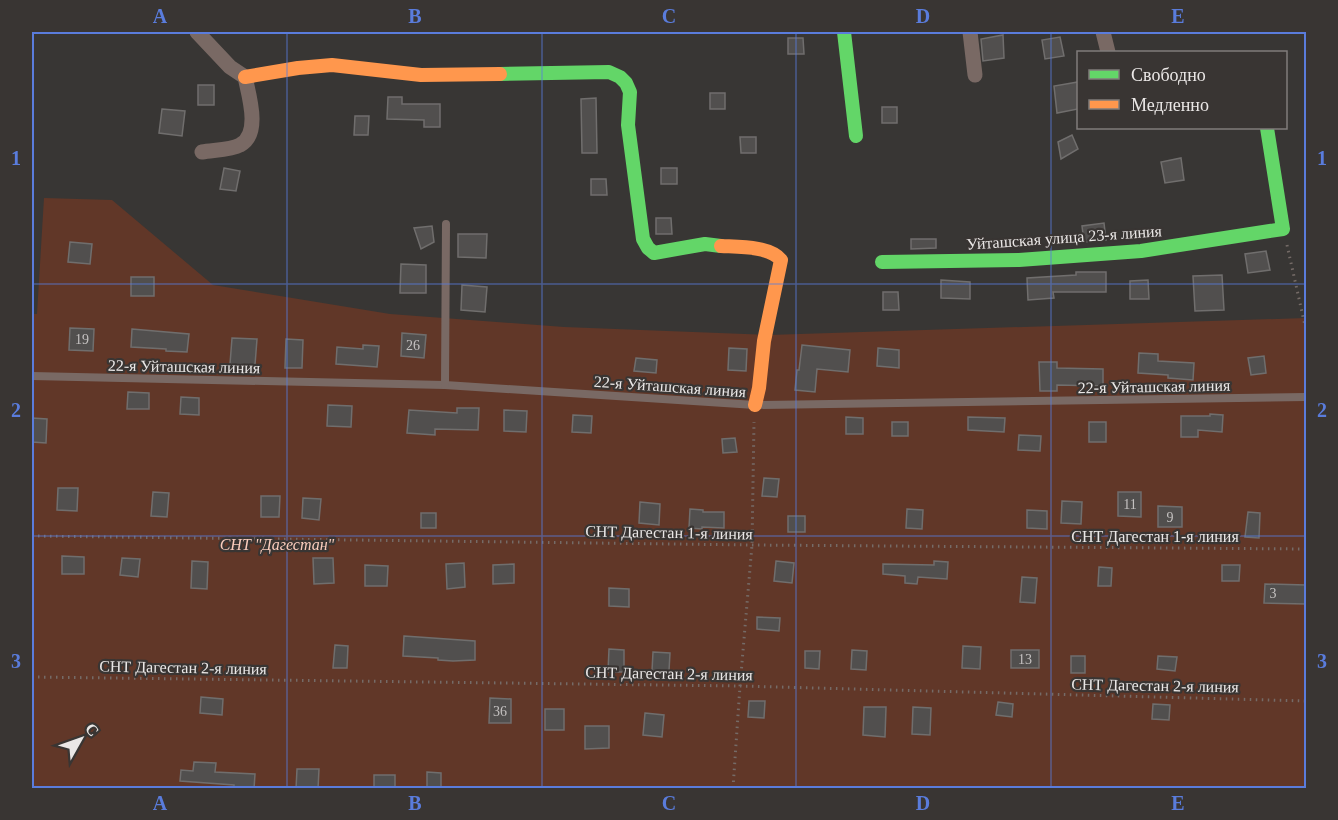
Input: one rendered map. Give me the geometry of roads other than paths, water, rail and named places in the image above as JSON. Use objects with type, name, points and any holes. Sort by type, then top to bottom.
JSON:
[{"type":"street","points":[[197,32],[230,67],[245,77],[332,65],[421,75],[609,72],[620,77],[630,92],[628,125],[643,239],[648,248],[654,253],[705,244],[764,250],[776,254],[781,260],[766,331],[755,405]]},
{"type":"street","points":[[844,32],[856,136]]},
{"type":"street","points":[[970,32],[975,75]]},
{"type":"street","points":[[1103,32],[1108,51]]},
{"type":"street","points":[[202,152],[238,147],[247,141],[252,128],[252,111],[245,77]]},
{"type":"street","name":"Уйташская улица 23-я линия","points":[[882,262],[1019,260],[1141,251],[1283,229],[1267,129]]},
{"type":"lane","points":[[445,385],[446,224]]},
{"type":"lane","name":"22-я Уйташская линия","points":[[32,376],[445,385],[755,405],[1306,397]]},
{"type":"park label","name":"СНТ \"Дагестан\"","points":[[277,544]]}]
